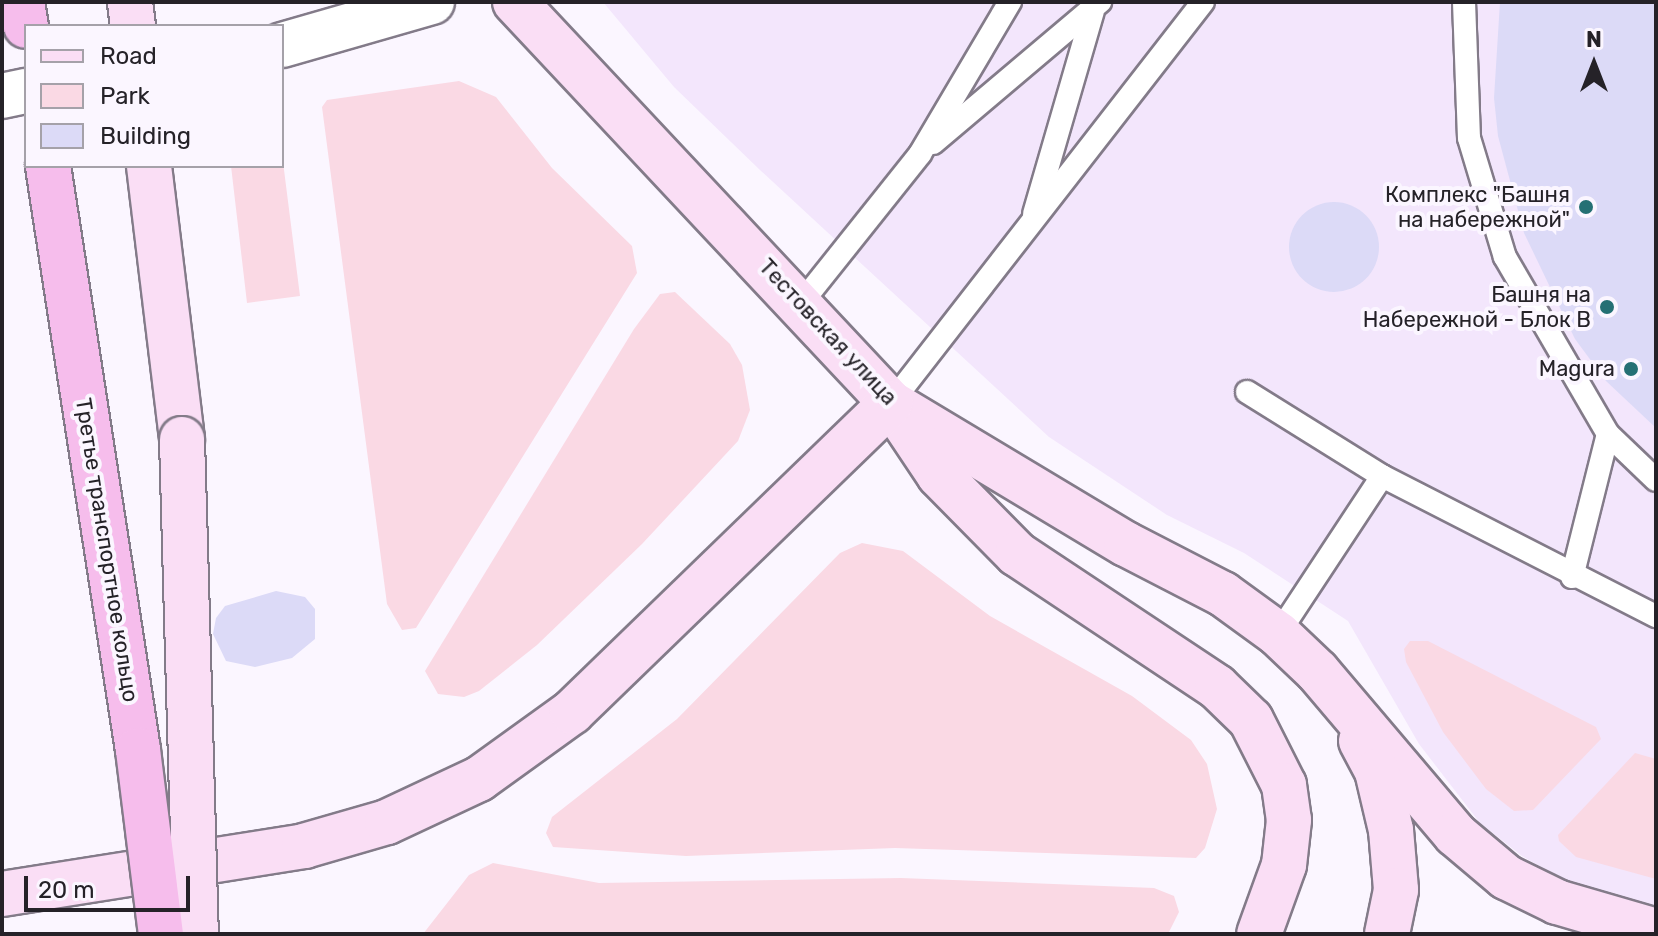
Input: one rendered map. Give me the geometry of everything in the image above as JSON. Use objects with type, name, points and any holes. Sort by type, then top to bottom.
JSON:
[{"type":"main road","points":[[22,2],[26,24]]},
{"type":"main road","points":[[130,2],[133,24]]},
{"type":"main road","name":"Тестовская улица","points":[[515,2],[663,164],[802,302],[891,403],[1018,482],[1223,594],[1278,634],[1317,671]]},
{"type":"main road","name":"Третье транспортное кольцо","points":[[48,168],[138,750],[161,934]]},
{"type":"main road","points":[[149,168],[182,439],[196,934]]},
{"type":"main road","points":[[2,894],[304,846],[387,822],[479,779],[572,712],[891,403],[939,475],[1017,554],[1217,687],[1251,720],[1284,785],[1289,820],[1284,865],[1259,934]]},
{"type":"main road","points":[[1317,671],[1455,834],[1506,877],[1557,902],[1623,926],[1656,931]]},
{"type":"main road","points":[[1317,671],[1377,771],[1391,830],[1396,890],[1387,934]]},
{"type":"street","points":[[284,44],[432,2]]},
{"type":"street","points":[[2,96],[24,91]]},
{"type":"lane","points":[[802,302],[920,154],[1010,2]]},
{"type":"lane","points":[[891,403],[1203,2]]},
{"type":"lane","points":[[1464,2],[1469,138],[1505,257],[1608,434],[1656,480]]},
{"type":"lane","points":[[920,154],[1097,7]]},
{"type":"lane","points":[[1030,228],[1097,7]]},
{"type":"lane","points":[[1247,392],[1382,476],[1572,577],[1656,616]]},
{"type":"lane","points":[[1572,577],[1608,434]]},
{"type":"lane","points":[[1278,634],[1382,476]]},
{"type":"shaded area","points":[[603,2],[1656,2],[1656,907],[1616,900],[1566,881],[1522,856],[1480,823],[1419,744],[1348,621],[1244,553],[1167,515],[1049,437],[674,87]]},
{"type":"green space","points":[[459,81],[496,97],[552,168],[632,246],[637,273],[416,628],[402,630],[387,604],[322,107],[327,100]]},
{"type":"green space","points":[[231,168],[284,168],[300,296],[247,303]]},
{"type":"green space","points":[[675,292],[730,344],[742,365],[750,410],[738,441],[642,544],[537,645],[479,691],[464,697],[438,694],[425,671],[634,329],[660,294]]},
{"type":"green space","points":[[862,543],[903,551],[990,616],[1132,696],[1191,740],[1207,764],[1217,809],[1205,848],[1196,858],[895,848],[686,856],[553,847],[546,833],[552,817],[677,719],[840,553]]},
{"type":"green space","points":[[1410,641],[1428,641],[1596,727],[1601,739],[1533,810],[1514,811],[1486,789],[1443,732],[1406,662],[1404,649]]},
{"type":"green space","points":[[1635,753],[1656,759],[1656,879],[1576,857],[1559,841],[1558,835]]},
{"type":"green space","points":[[493,863],[599,883],[901,878],[1154,888],[1174,896],[1179,912],[1168,934],[423,934],[469,875]]},
{"type":"building","name":"Комплекс \"Башня на набережной\"","points":[[1500,2],[1656,2],[1656,428],[1606,381],[1575,339],[1524,233],[1498,136],[1494,98]]},
{"type":"building","points":[[1334,202],[1351,206],[1366,215],[1375,230],[1379,247],[1375,264],[1366,279],[1351,288],[1334,292],[1317,288],[1302,279],[1293,264],[1289,247],[1293,230],[1302,215],[1317,206]]},
{"type":"building","points":[[276,591],[305,597],[315,609],[315,639],[292,658],[255,667],[226,661],[213,634],[216,618],[225,606]]},
{"type":"place","name":"Комплекс \"Башня на набережной\"","points":[[1586,207]]},
{"type":"place","name":"Башня на Набережной - Блок В","points":[[1607,307]]},
{"type":"place","name":"Magura","points":[[1631,369]]}]
